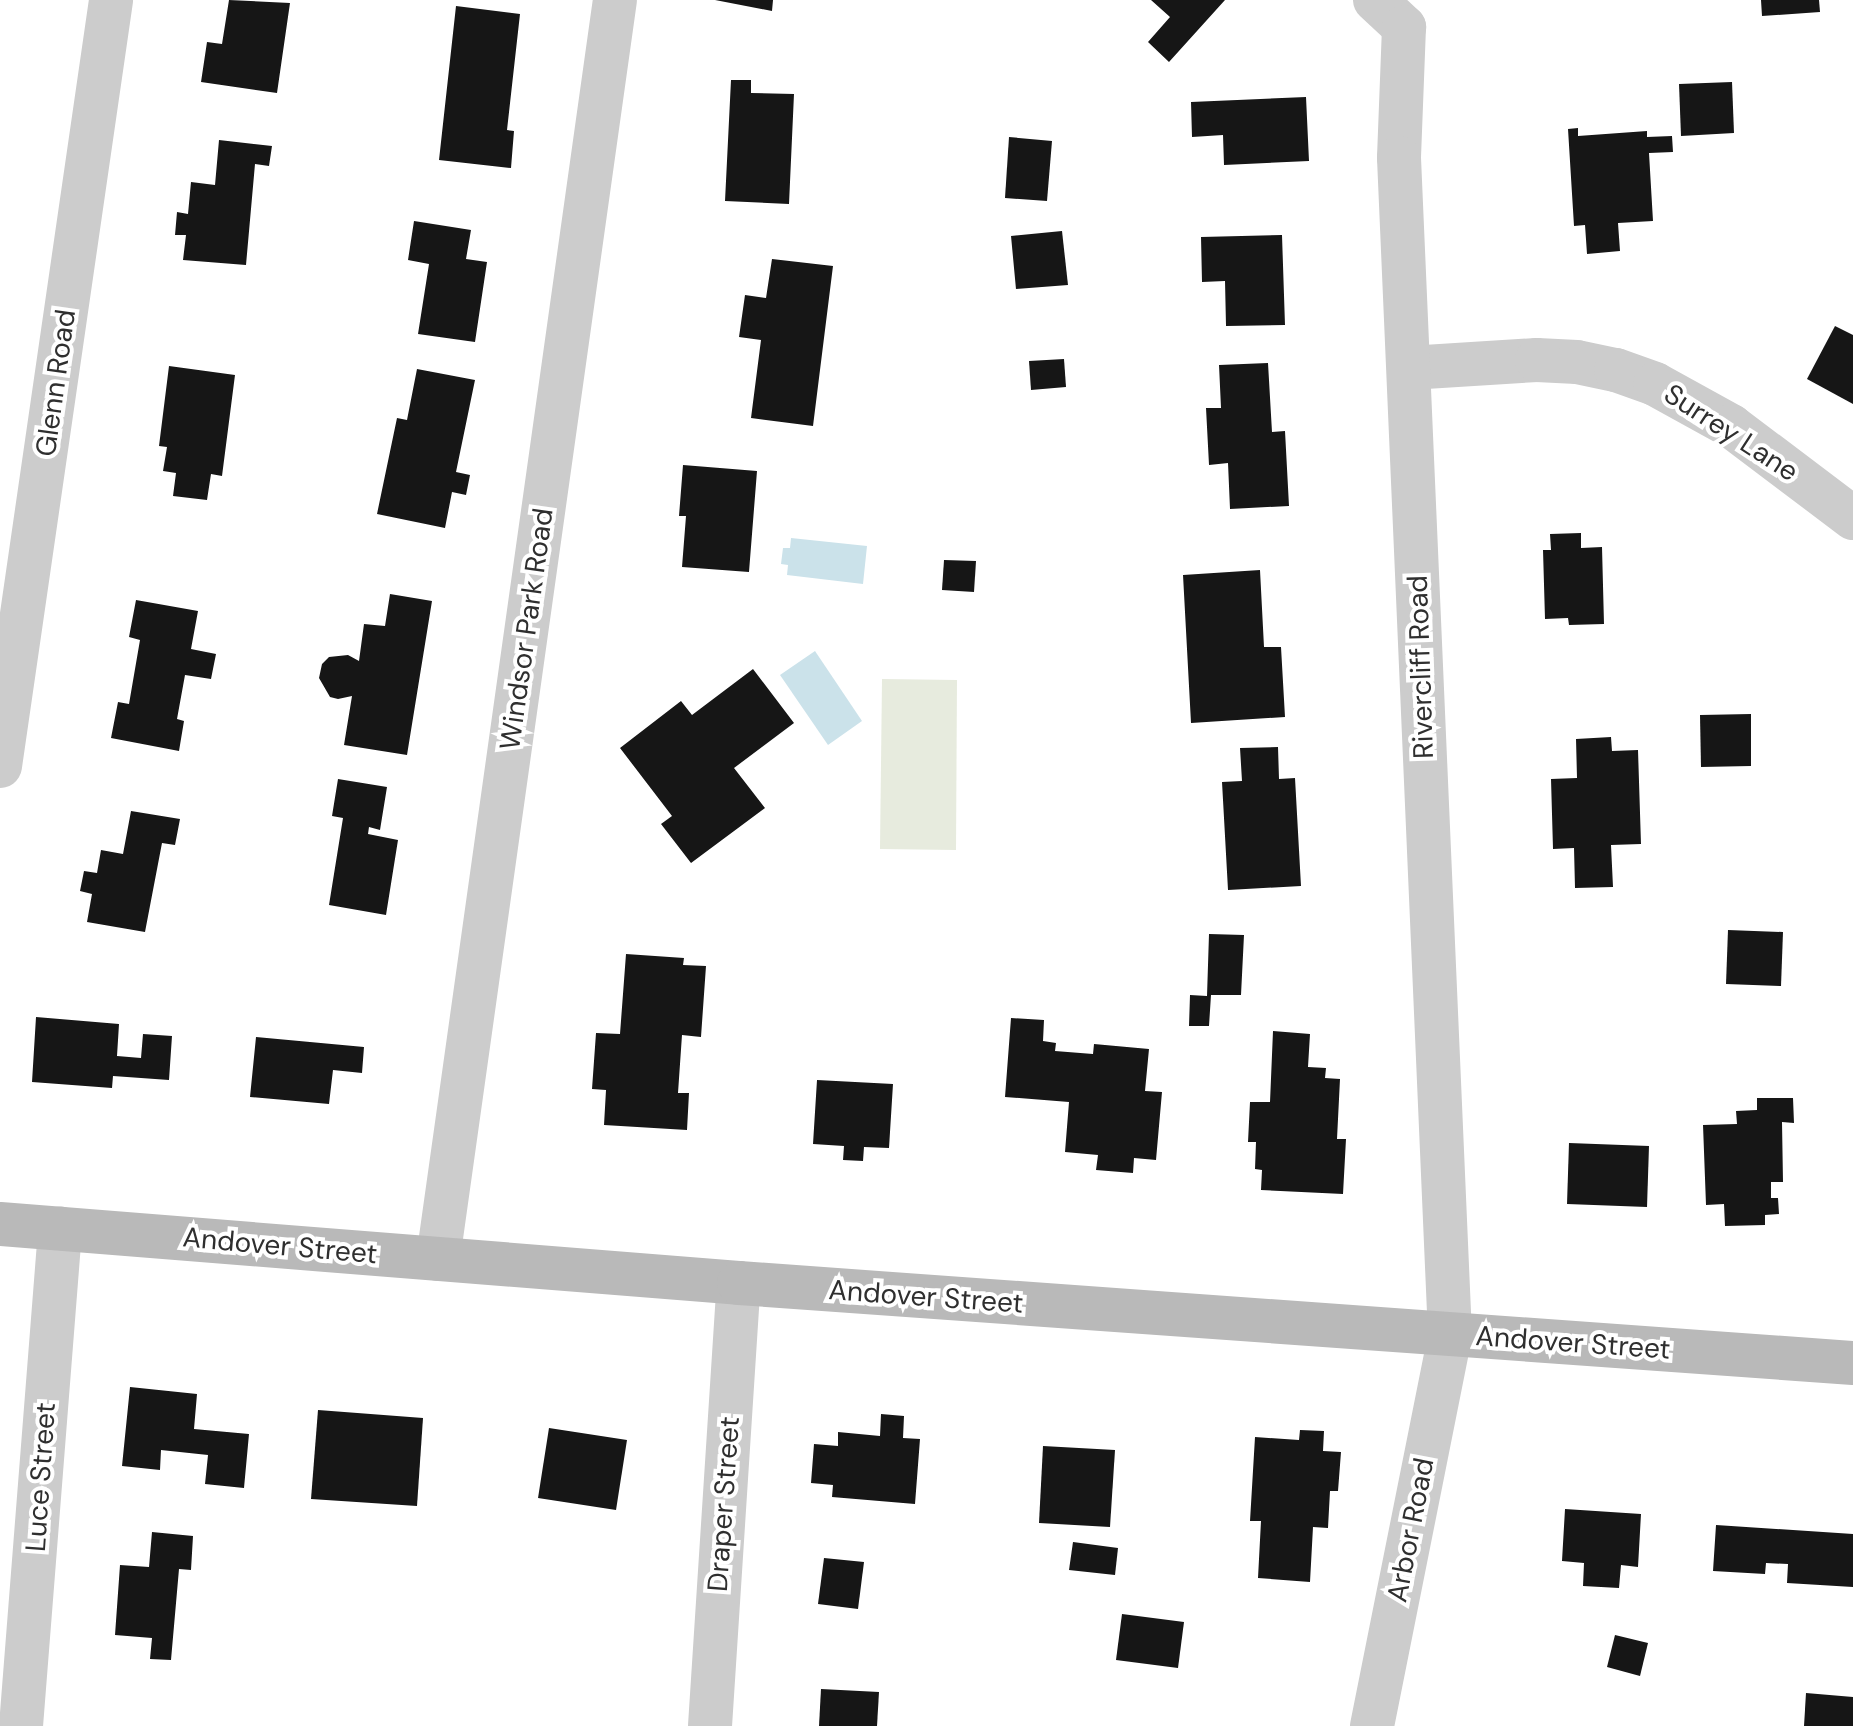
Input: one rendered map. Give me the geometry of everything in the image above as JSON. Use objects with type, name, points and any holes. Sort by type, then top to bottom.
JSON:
[{"type":"main road","name":"Andover Street","points":[[0,1224],[739,1283],[1853,1363]]},
{"type":"street","name":"Glenn Road","points":[[0,766],[111,0]]},
{"type":"street","name":"Windsor Park Road","points":[[438,1259],[615,0]]},
{"type":"street","name":"Rivercliff Road","points":[[1395,9],[1450,1335]]},
{"type":"street","name":"Surrey Lane","points":[[1409,368],[1537,360],[1616,370],[1655,384],[1731,426],[1853,518]]},
{"type":"street","name":"Luce Street","points":[[21,1726],[60,1229]]},
{"type":"street","name":"Draper Street","points":[[710,1726],[739,1283]]},
{"type":"street","name":"Arbor Road","points":[[1372,1726],[1450,1335]]},
{"type":"shaded area","points":[[882,679],[957,680],[956,850],[880,849]]},
{"type":"water","points":[[791,538],[867,546],[863,584],[787,575],[788,565],[781,564],[783,548],[790,548]]},
{"type":"water","points":[[815,651],[862,721],[828,745],[780,675]]},
{"type":"building","points":[[229,0],[290,3],[277,93],[201,82],[207,42],[222,44]]},
{"type":"building","points":[[715,0],[773,0],[772,11]]},
{"type":"building","points":[[1151,0],[1225,0],[1169,62],[1148,42],[1170,17]]},
{"type":"building","points":[[1761,0],[1819,0],[1820,12],[1762,16]]},
{"type":"building","points":[[456,6],[520,14],[507,130],[514,131],[511,168],[439,160]]},
{"type":"building","points":[[731,80],[751,80],[751,93],[794,94],[789,204],[725,201]]},
{"type":"building","points":[[1732,82],[1734,133],[1681,136],[1679,84]]},
{"type":"building","points":[[1306,97],[1309,161],[1224,165],[1223,135],[1192,137],[1191,102]]},
{"type":"building","points":[[1578,128],[1578,136],[1647,131],[1647,137],[1672,136],[1673,152],[1649,153],[1653,221],[1618,223],[1620,251],[1587,254],[1585,225],[1574,226],[1568,129]]},
{"type":"building","points":[[1009,137],[1052,141],[1047,201],[1005,198]]},
{"type":"building","points":[[219,140],[272,146],[269,166],[255,164],[246,265],[183,260],[186,235],[175,235],[177,212],[188,214],[191,182],[215,185]]},
{"type":"building","points":[[414,221],[471,230],[466,259],[487,262],[475,342],[418,334],[429,264],[408,260]]},
{"type":"building","points":[[1062,231],[1068,285],[1016,289],[1011,236]]},
{"type":"building","points":[[1282,235],[1285,325],[1226,326],[1225,281],[1202,282],[1201,237]]},
{"type":"building","points":[[772,259],[833,266],[813,426],[751,418],[761,340],[739,337],[745,295],[766,298]]},
{"type":"building","points":[[1835,326],[1853,335],[1853,404],[1807,379]]},
{"type":"building","points":[[1064,359],[1066,387],[1031,390],[1029,361]]},
{"type":"building","points":[[1268,363],[1272,432],[1285,431],[1289,506],[1230,509],[1228,463],[1209,465],[1206,408],[1221,408],[1219,365]]},
{"type":"building","points":[[169,366],[235,375],[222,476],[211,474],[207,500],[173,496],[176,473],[163,471],[167,447],[159,446]]},
{"type":"building","points":[[417,369],[475,380],[456,472],[470,475],[466,495],[452,492],[445,528],[377,514],[397,418],[407,420]]},
{"type":"building","points":[[683,465],[757,471],[749,572],[682,567],[686,516],[679,516]]},
{"type":"building","points":[[1581,533],[1581,548],[1602,547],[1604,624],[1569,625],[1568,618],[1545,619],[1543,550],[1551,550],[1550,534]]},
{"type":"building","points":[[944,560],[976,561],[974,592],[942,590]]},
{"type":"building","points":[[1260,570],[1264,647],[1281,647],[1285,717],[1191,723],[1183,575]]},
{"type":"building","points":[[390,594],[432,601],[407,755],[344,745],[352,696],[330,697],[319,678],[322,664],[329,657],[348,655],[359,661],[364,624],[385,626]]},
{"type":"building","points":[[136,600],[198,611],[191,649],[216,654],[211,679],[185,675],[177,719],[184,721],[179,751],[111,738],[118,702],[129,704],[140,640],[129,637]]},
{"type":"building","points":[[753,669],[794,723],[734,768],[765,808],[691,863],[661,824],[672,816],[620,748],[681,701],[692,715]]},
{"type":"building","points":[[1751,714],[1751,766],[1701,767],[1700,715]]},
{"type":"building","points":[[1611,737],[1612,751],[1638,750],[1641,844],[1611,845],[1613,887],[1575,888],[1574,848],[1553,849],[1551,779],[1577,778],[1576,739]]},
{"type":"building","points":[[1278,747],[1279,779],[1295,778],[1301,886],[1228,890],[1222,782],[1242,781],[1240,748]]},
{"type":"building","points":[[338,779],[387,787],[380,830],[369,827],[368,834],[398,840],[386,915],[329,905],[343,818],[332,816]]},
{"type":"building","points":[[131,811],[180,819],[175,845],[162,843],[145,932],[87,922],[92,894],[80,891],[84,871],[97,873],[101,850],[123,854]]},
{"type":"building","points":[[1728,930],[1783,932],[1781,986],[1726,984]]},
{"type":"building","points":[[1209,934],[1244,935],[1241,995],[1211,995],[1209,1026],[1189,1026],[1190,995],[1207,996]]},
{"type":"building","points":[[626,954],[684,958],[683,965],[706,966],[701,1037],[682,1035],[678,1093],[689,1093],[687,1130],[604,1125],[606,1090],[592,1089],[596,1033],[620,1034]]},
{"type":"building","points":[[36,1017],[119,1024],[117,1056],[141,1058],[143,1034],[172,1036],[169,1080],[113,1076],[112,1088],[32,1082]]},
{"type":"building","points":[[1011,1018],[1044,1020],[1043,1041],[1056,1043],[1055,1051],[1093,1054],[1094,1044],[1149,1049],[1145,1091],[1162,1092],[1156,1160],[1134,1158],[1133,1173],[1096,1170],[1098,1155],[1065,1152],[1069,1102],[1005,1097]]},
{"type":"building","points":[[1273,1031],[1310,1034],[1308,1067],[1326,1068],[1325,1078],[1340,1079],[1337,1139],[1346,1139],[1343,1194],[1261,1190],[1262,1170],[1255,1169],[1256,1142],[1248,1142],[1250,1102],[1270,1102]]},
{"type":"building","points":[[256,1037],[364,1047],[362,1073],[333,1070],[329,1104],[250,1097]]},
{"type":"building","points":[[817,1080],[893,1084],[889,1148],[864,1147],[863,1161],[843,1160],[844,1146],[813,1144]]},
{"type":"building","points":[[1757,1098],[1793,1098],[1794,1123],[1782,1122],[1783,1182],[1771,1182],[1771,1198],[1778,1198],[1779,1214],[1765,1215],[1765,1225],[1725,1226],[1724,1204],[1706,1205],[1703,1125],[1737,1124],[1736,1111],[1757,1110]]},
{"type":"building","points":[[1569,1143],[1649,1146],[1647,1207],[1567,1204]]},
{"type":"building","points":[[130,1387],[197,1394],[194,1429],[249,1434],[244,1488],[205,1484],[208,1455],[161,1450],[160,1470],[122,1466]]},
{"type":"building","points":[[318,1410],[423,1418],[417,1506],[311,1499]]},
{"type":"building","points":[[881,1414],[904,1416],[903,1438],[920,1439],[915,1504],[832,1497],[833,1485],[811,1483],[814,1444],[838,1446],[838,1432],[880,1436]]},
{"type":"building","points":[[549,1428],[627,1440],[616,1510],[538,1498]]},
{"type":"building","points":[[1300,1430],[1324,1431],[1323,1451],[1341,1452],[1338,1491],[1330,1491],[1328,1528],[1313,1527],[1310,1582],[1258,1578],[1261,1521],[1250,1521],[1255,1437],[1299,1440]]},
{"type":"building","points":[[1043,1446],[1115,1450],[1110,1527],[1039,1523]]},
{"type":"building","points":[[1565,1509],[1641,1514],[1638,1567],[1621,1565],[1619,1588],[1583,1586],[1584,1563],[1562,1561]]},
{"type":"building","points":[[1716,1525],[1853,1534],[1853,1587],[1787,1583],[1788,1564],[1766,1563],[1765,1574],[1713,1571]]},
{"type":"building","points":[[152,1532],[193,1536],[191,1570],[179,1569],[171,1660],[150,1659],[152,1638],[115,1635],[120,1565],[149,1567]]},
{"type":"building","points":[[1073,1542],[1118,1548],[1115,1575],[1069,1570]]},
{"type":"building","points":[[824,1558],[864,1562],[858,1609],[818,1604]]},
{"type":"building","points":[[1122,1614],[1184,1622],[1178,1668],[1116,1660]]},
{"type":"building","points":[[1615,1635],[1648,1643],[1640,1676],[1607,1667]]},
{"type":"building","points":[[821,1689],[879,1692],[877,1726],[819,1726]]},
{"type":"building","points":[[1806,1693],[1853,1697],[1853,1726],[1804,1726]]}]
